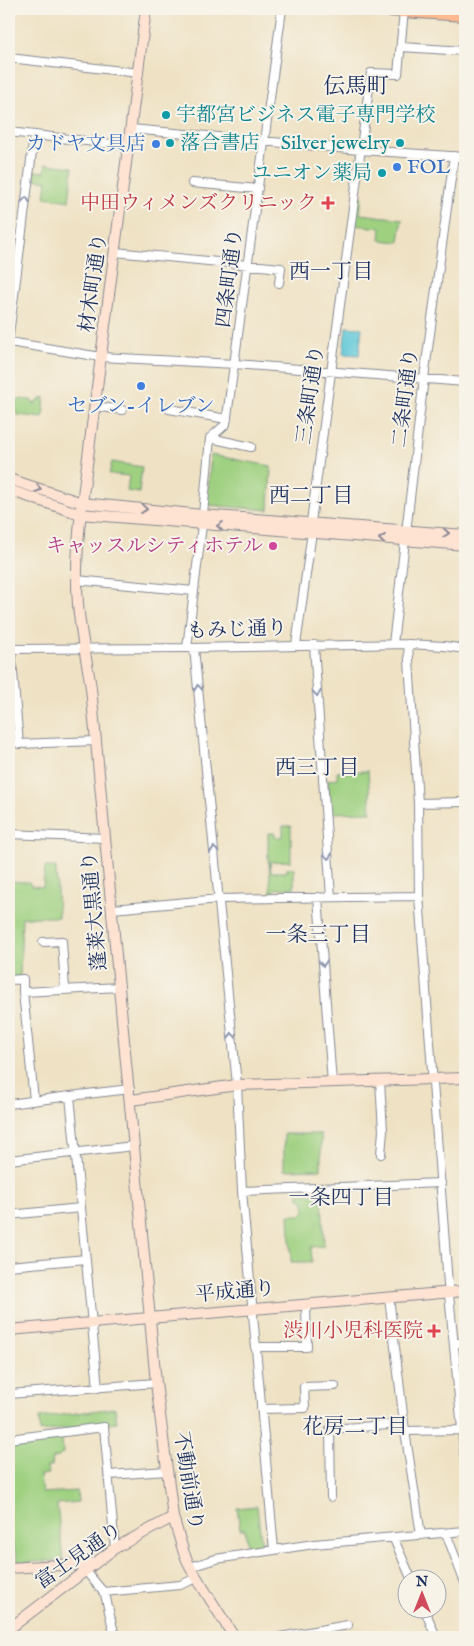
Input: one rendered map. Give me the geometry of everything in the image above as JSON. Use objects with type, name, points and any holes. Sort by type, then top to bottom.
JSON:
[{"type":"highway","points":[[386,9],[465,14]]},
{"type":"street","name":"材木町通り","points":[[82,503],[146,9]]},
{"type":"street","name":"四条町通り","points":[[227,419],[282,9]]},
{"type":"street","points":[[404,10],[401,47],[465,51]]},
{"type":"street","name":"三条町通り","points":[[296,645],[371,73],[398,74],[401,47]]},
{"type":"street","points":[[9,58],[139,73]]},
{"type":"street","points":[[131,129],[264,142],[465,157]]},
{"type":"street","points":[[9,132],[129,146]]},
{"type":"street","points":[[9,335],[34,136]]},
{"type":"street","name":"二条町通り","points":[[393,644],[424,378],[454,156]]},
{"type":"street","points":[[192,183],[258,189]]},
{"type":"street","points":[[116,252],[281,268],[279,283]]},
{"type":"street","points":[[9,342],[101,357],[235,364],[465,382]]},
{"type":"street","points":[[94,406],[122,410]]},
{"type":"street","points":[[169,409],[227,419],[226,424],[210,438],[194,591],[191,648],[219,899],[237,1085],[242,1191],[274,1550]]},
{"type":"street","points":[[210,438],[251,448]]},
{"type":"street","points":[[9,479],[82,503],[202,520]]},
{"type":"street","points":[[9,490],[80,514],[311,527],[406,530],[465,535]]},
{"type":"street","name":"蓬莱大黒通り","points":[[82,503],[76,580],[83,648],[90,678],[150,1317]]},
{"type":"street","points":[[311,527],[405,541],[465,545]]},
{"type":"street","points":[[76,580],[194,591]]},
{"type":"street","name":"もみじ通り","points":[[10,649],[393,644],[444,646],[465,649]]},
{"type":"street","points":[[408,644],[418,803],[419,896],[449,1293],[465,1460]]},
{"type":"street","points":[[314,645],[331,897]]},
{"type":"street","points":[[10,649],[19,744],[96,741]]},
{"type":"street","points":[[418,803],[465,802]]},
{"type":"street","points":[[9,834],[105,838]]},
{"type":"street","points":[[113,909],[219,899],[419,896]]},
{"type":"street","points":[[318,897],[332,1083]]},
{"type":"street","points":[[43,942],[62,941],[65,990]]},
{"type":"street","points":[[9,980],[23,979],[34,1100]]},
{"type":"street","points":[[23,992],[120,987]]},
{"type":"street","points":[[9,1104],[70,1096],[130,1094],[237,1085],[465,1078]]},
{"type":"street","points":[[380,1081],[383,1131],[381,1154]]},
{"type":"street","points":[[70,1096],[98,1388]]},
{"type":"street","points":[[9,1160],[134,1146]]},
{"type":"street","points":[[242,1191],[441,1183]]},
{"type":"street","points":[[9,1214],[81,1208]]},
{"type":"street","points":[[9,1266],[86,1259]]},
{"type":"street","name":"平成通り","points":[[9,1330],[465,1291]]},
{"type":"street","points":[[389,1297],[420,1535]]},
{"type":"street","points":[[256,1347],[307,1347],[306,1304]]},
{"type":"street","name":"不動前通り","points":[[150,1317],[156,1383],[173,1517],[190,1567],[234,1637]]},
{"type":"street","points":[[454,1343],[465,1343]]},
{"type":"street","points":[[9,1394],[156,1383]]},
{"type":"street","points":[[261,1409],[304,1408],[304,1387],[335,1386]]},
{"type":"street","points":[[9,1439],[104,1427],[115,1548]]},
{"type":"street","points":[[331,1497],[330,1429],[405,1427],[462,1430]]},
{"type":"street","points":[[109,1475],[167,1471]]},
{"type":"street","name":"富士見通り","points":[[9,1629],[115,1548],[173,1517]]},
{"type":"street","points":[[190,1567],[216,1559],[314,1544],[465,1531]]},
{"type":"street","points":[[446,1533],[465,1583]]},
{"type":"street","points":[[393,1537],[407,1568]]},
{"type":"street","points":[[9,1568],[95,1563]]},
{"type":"street","points":[[85,1570],[105,1594],[115,1637]]},
{"type":"street","points":[[103,1592],[180,1585],[197,1578]]},
{"type":"street","points":[[428,1618],[436,1637]]},
{"type":"street","points":[[280,1637],[348,1625]]},
{"type":"green space","points":[[46,164],[73,167],[69,201],[45,197],[47,181],[33,179],[34,171],[45,172]]},
{"type":"green space","points":[[357,196],[362,196],[360,214],[402,219],[399,242],[380,240],[381,228],[354,225]]},
{"type":"green space","points":[[9,397],[12,398],[12,402],[19,399],[31,400],[34,404],[45,397],[43,418],[18,415],[16,412],[11,412],[12,407],[9,404]]},
{"type":"green space","points":[[211,455],[271,466],[269,510],[207,505]]},
{"type":"green space","points":[[112,462],[142,467],[139,493],[127,491],[129,476],[109,474]]},
{"type":"green space","points":[[368,771],[371,812],[330,813],[328,780],[337,779],[337,772]]},
{"type":"green space","points":[[283,826],[291,826],[291,861],[268,862],[268,833],[275,833],[275,837],[283,837]]},
{"type":"green space","points":[[270,862],[271,872],[287,872],[287,868],[294,868],[294,888],[274,889],[274,896],[271,896]]},
{"type":"green space","points":[[45,867],[56,867],[58,917],[22,917],[20,976],[9,977],[9,881],[29,882],[31,886],[43,887]]},
{"type":"green space","points":[[284,1134],[321,1134],[321,1169],[284,1170]]},
{"type":"green space","points":[[322,1193],[324,1246],[311,1247],[312,1262],[291,1262],[289,1215],[301,1215],[305,1211],[304,1202],[297,1194]]},
{"type":"green space","points":[[115,1408],[117,1422],[40,1432],[39,1418]]},
{"type":"green space","points":[[62,1438],[63,1453],[59,1457],[53,1458],[52,1466],[47,1467],[48,1474],[40,1475],[42,1493],[77,1491],[78,1502],[57,1504],[63,1560],[19,1563],[9,1534],[9,1444]]},
{"type":"green space","points":[[257,1506],[262,1548],[248,1550],[245,1529],[240,1529],[237,1508]]},
{"type":"water","points":[[346,327],[362,328],[359,355],[343,354]]},
{"type":"place","name":"宇都宮ビジネス電子専門学校","points":[[166,115]]},
{"type":"place","name":"落合書店","points":[[170,143]]},
{"type":"place","name":"Silver jewelry","points":[[400,143]]},
{"type":"place","name":"カドヤ文具店","points":[[156,144]]},
{"type":"place","name":"FOL","points":[[397,167]]},
{"type":"place","name":"ユニオン薬局","points":[[382,173]]},
{"type":"place","name":"中田ウィメンズクリニック","points":[[328,203]]},
{"type":"place","name":"セブン-イレブン","points":[[141,386]]},
{"type":"place","name":"キャッスルシティホテル","points":[[273,546]]},
{"type":"place","name":"渋川小児科医院","points":[[434,1331]]},
{"type":"district","name":"伝馬町","points":[[356,87]]},
{"type":"district","name":"西一丁目","points":[[331,272]]},
{"type":"district","name":"西二丁目","points":[[311,496]]},
{"type":"district","name":"西三丁目","points":[[317,768]]},
{"type":"district","name":"一条三丁目","points":[[318,935]]},
{"type":"district","name":"一条四丁目","points":[[341,1198]]},
{"type":"district","name":"花房二丁目","points":[[355,1427]]}]
